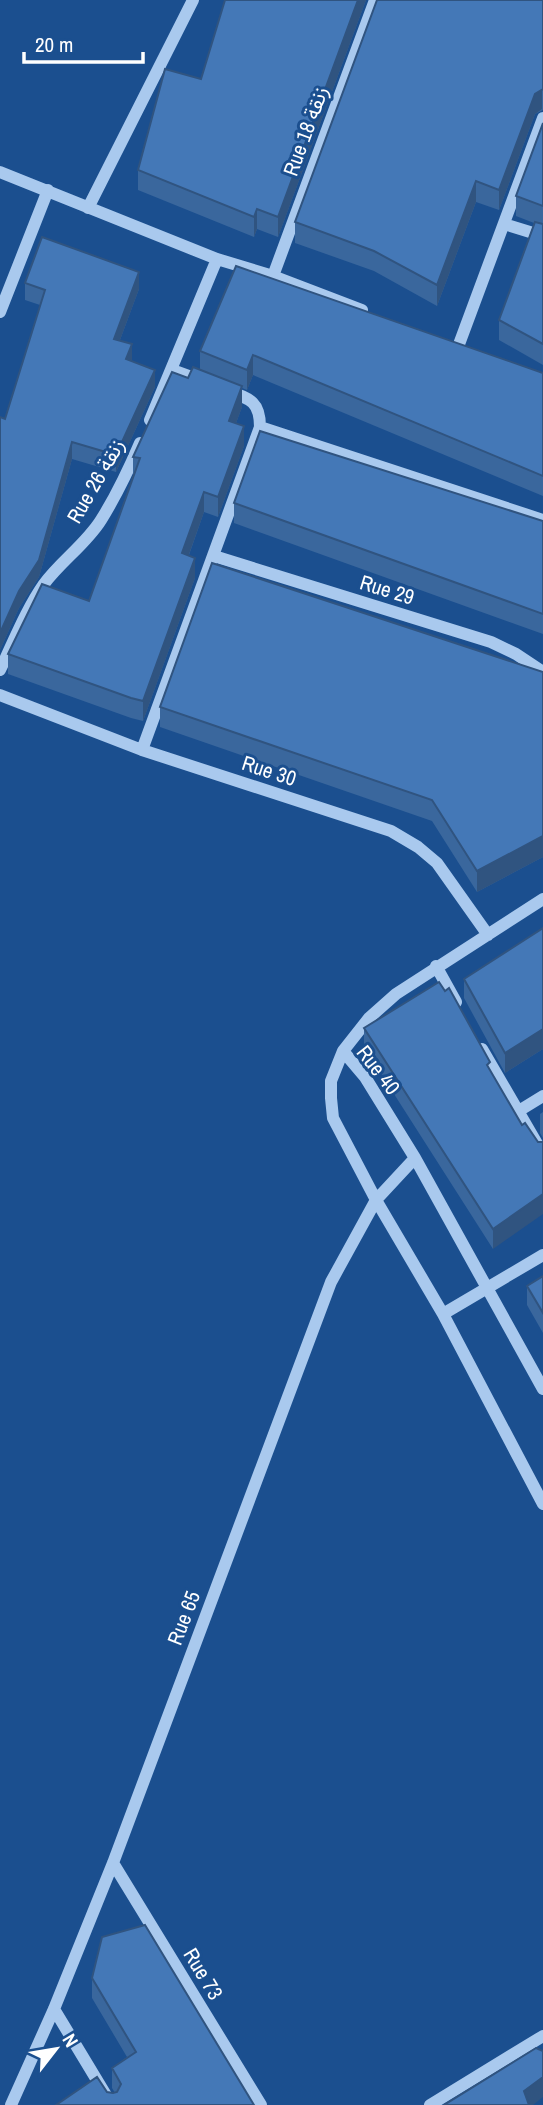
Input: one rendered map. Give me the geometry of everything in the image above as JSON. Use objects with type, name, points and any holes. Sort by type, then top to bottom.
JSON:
[{"type":"street","points":[[88,208],[193,0]]},
{"type":"street","name":"Rue 18 زنقة","points":[[273,276],[376,0]]},
{"type":"street","points":[[458,347],[543,118]]},
{"type":"street","points":[[0,172],[217,259],[273,276],[372,314]]},
{"type":"street","points":[[0,312],[48,190]]},
{"type":"street","points":[[504,224],[543,236]]},
{"type":"street","name":"Rue 26 زنقة","points":[[0,670],[27,612],[44,585],[101,521],[137,451],[217,259]]},
{"type":"street","points":[[142,750],[260,428],[258,409],[251,401],[172,370]]},
{"type":"street","points":[[260,428],[543,520]]},
{"type":"street","name":"Rue 29","points":[[214,556],[491,642],[543,672]]},
{"type":"street","name":"Rue 30","points":[[0,695],[142,750],[391,831],[418,847],[437,863],[488,935]]},
{"type":"street","points":[[344,1051],[369,1018],[396,993],[543,899]]},
{"type":"street","points":[[436,966],[463,1014]]},
{"type":"street","points":[[477,1039],[543,1154]]},
{"type":"street","name":"Rue 40","points":[[543,1389],[415,1158],[365,1077],[344,1051],[331,1081],[333,1118],[376,1200],[443,1314],[543,1504]]},
{"type":"street","points":[[517,1112],[543,1096]]},
{"type":"street","name":"Rue 65","points":[[11,2105],[54,2009],[113,1863],[331,1282],[376,1200],[415,1158]]},
{"type":"street","points":[[443,1314],[543,1255]]},
{"type":"street","name":"Rue 73","points":[[113,1863],[261,2105]]},
{"type":"street","points":[[54,2009],[113,2105]]},
{"type":"street","points":[[430,2105],[534,2048],[543,2036]]},
{"type":"building","points":[[225,0],[358,0],[278,217],[257,209],[254,217],[138,170],[165,69],[201,79]]},
{"type":"building","points":[[377,0],[543,0],[543,89],[535,94],[499,190],[476,181],[437,285],[374,251],[295,222]]},
{"type":"building","points":[[543,123],[543,206],[516,196]]},
{"type":"building","points":[[535,222],[543,224],[543,344],[499,320]]},
{"type":"building","points":[[42,237],[139,272],[114,339],[132,344],[126,359],[155,370],[116,455],[72,442],[39,560],[19,591],[0,633],[0,417],[5,419],[45,290],[25,283]]},
{"type":"building","points":[[236,266],[543,373],[543,476],[253,355],[247,370],[200,351]]},
{"type":"building","points":[[193,367],[242,386],[229,421],[244,426],[218,497],[204,492],[182,553],[195,558],[143,701],[8,654],[42,584],[89,601],[140,458],[133,457],[172,372],[188,378]]},
{"type":"building","points":[[260,431],[543,521],[543,614],[234,503]]},
{"type":"building","points":[[212,563],[543,672],[543,836],[477,871],[432,800],[160,707]]},
{"type":"building","points":[[543,928],[543,1029],[505,1053],[464,979]]},
{"type":"building","points":[[439,982],[445,991],[449,988],[490,1062],[487,1065],[522,1125],[525,1123],[538,1142],[543,1142],[543,1194],[493,1229],[364,1028]]},
{"type":"building","points":[[543,1276],[543,1313],[527,1286]]},
{"type":"building","points":[[145,1925],[254,2105],[56,2105],[97,2077],[107,2092],[117,2092],[121,2084],[112,2068],[136,2052],[92,1978],[102,1937]]},
{"type":"building","points":[[536,2048],[543,2051],[543,2077],[524,2091],[529,2105],[444,2105]]}]
